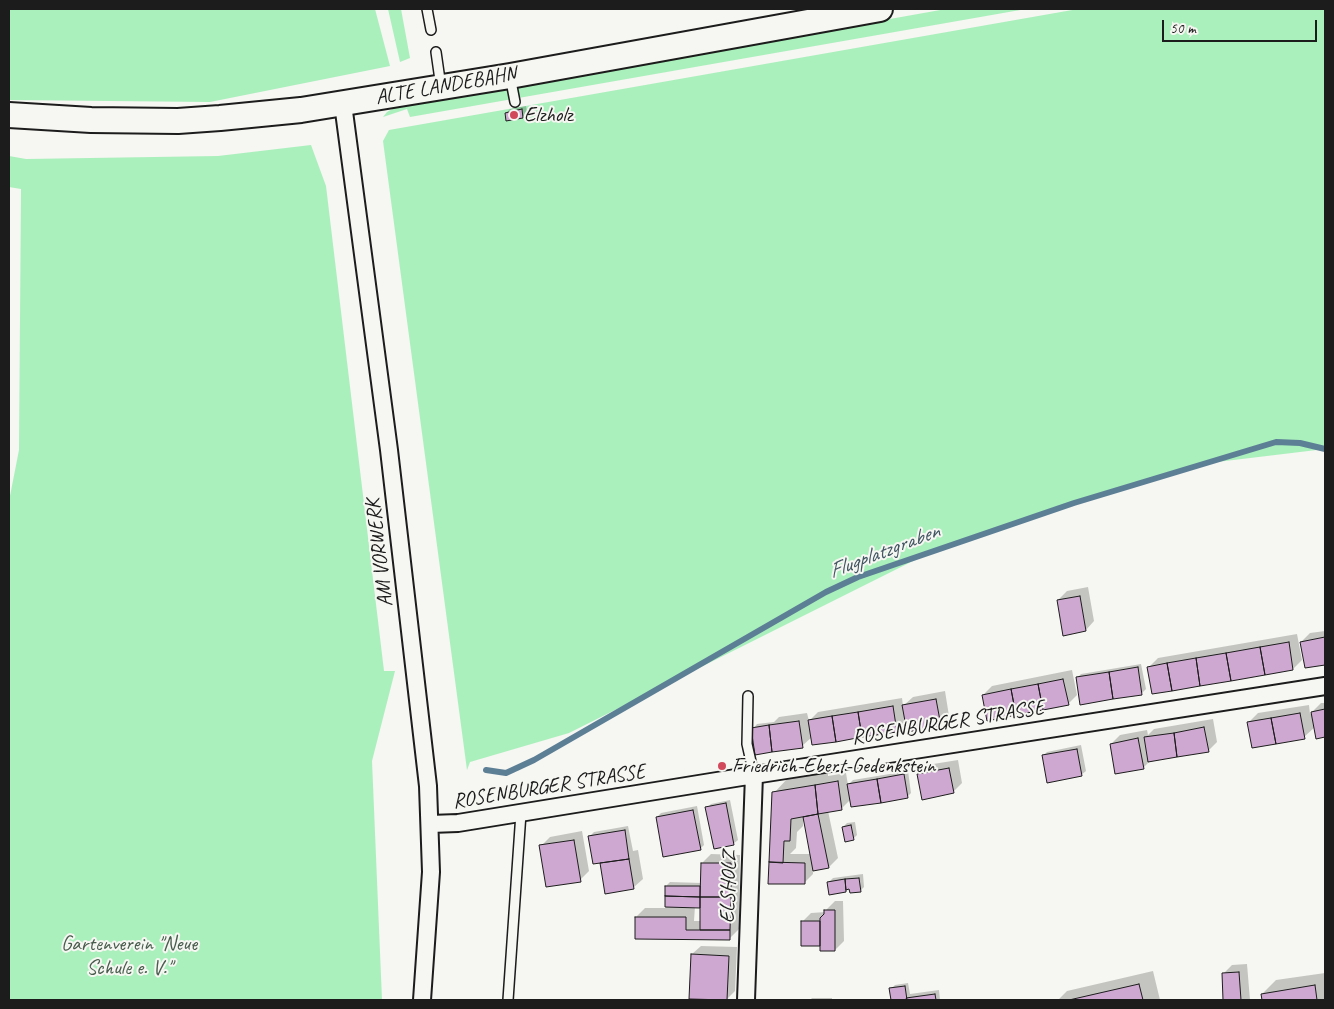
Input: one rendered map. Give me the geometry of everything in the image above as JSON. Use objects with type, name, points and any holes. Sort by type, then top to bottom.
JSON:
[{"type":"main road","name":"ALTE LANDEBAHN","points":[[9,115],[91,120],[178,120],[260,115],[343,104],[510,76],[880,9]]},
{"type":"street","name":"AM VORWERK","points":[[343,104],[389,450],[428,786],[430,824],[429,917],[422,1000]]},
{"type":"street","name":"ROSENBURGER STRASSE","points":[[430,824],[458,823],[1325,686]]},
{"type":"street","name":"ELSHOLZ","points":[[746,1000],[754,775]]},
{"type":"lane","points":[[427,9],[431,30]]},
{"type":"lane","points":[[436,52],[441,87]]},
{"type":"lane","points":[[510,76],[515,102]]},
{"type":"lane","points":[[748,696],[747,744],[754,775]]},
{"type":"lane","points":[[508,1000],[520,813]]},
{"type":"green space","points":[[9,9],[375,9],[390,66],[210,102],[9,100]]},
{"type":"green space","points":[[388,9],[401,9],[410,58],[400,62]]},
{"type":"green space","points":[[946,9],[1026,9],[410,117],[407,109],[383,117],[387,112],[396,107]]},
{"type":"green space","points":[[1078,9],[1325,9],[1325,449],[1192,465],[923,556],[569,733],[470,762],[467,770],[383,141],[389,130]]},
{"type":"green space","name":"Gartenverein \"Neue Schule e. V.\"","points":[[311,145],[326,186],[384,671],[395,671],[372,761],[382,1000],[9,1000],[9,501],[19,450],[21,189],[9,187],[9,156],[26,159],[218,156]]},
{"type":"building","name":"Elzholz","points":[[522,109],[523,118],[506,121],[505,113]]},
{"type":"building","points":[[1080,596],[1086,631],[1063,636],[1057,600]]},
{"type":"building","points":[[1325,637],[1325,665],[1305,668],[1300,642]]},
{"type":"building","points":[[1289,642],[1293,670],[1265,675],[1260,647]]},
{"type":"building","points":[[1260,647],[1265,675],[1231,681],[1226,653]]},
{"type":"building","points":[[1226,653],[1231,681],[1200,686],[1196,658]]},
{"type":"building","points":[[1196,658],[1200,686],[1172,691],[1167,663]]},
{"type":"building","points":[[1167,663],[1172,691],[1152,694],[1147,667]]},
{"type":"building","points":[[1138,667],[1142,695],[1113,699],[1109,672]]},
{"type":"building","points":[[1109,672],[1113,699],[1080,705],[1076,677]]},
{"type":"building","points":[[1063,679],[1069,705],[1043,710],[1038,684]]},
{"type":"building","points":[[1038,684],[1043,710],[1016,715],[1011,689]]},
{"type":"building","points":[[1011,689],[1016,715],[987,721],[982,695]]},
{"type":"building","points":[[936,699],[941,726],[907,732],[902,705]]},
{"type":"building","points":[[893,706],[897,732],[862,737],[858,712]]},
{"type":"building","points":[[1325,709],[1325,737],[1316,739],[1311,712]]},
{"type":"building","points":[[858,712],[862,737],[836,742],[832,716]]},
{"type":"building","points":[[1300,713],[1305,739],[1276,744],[1271,718]]},
{"type":"building","points":[[832,716],[836,742],[812,745],[808,720]]},
{"type":"building","points":[[1271,718],[1276,744],[1252,748],[1247,722]]},
{"type":"building","points":[[799,721],[803,748],[772,752],[769,725]]},
{"type":"building","points":[[769,725],[772,752],[755,755],[751,728]]},
{"type":"building","points":[[1204,727],[1209,752],[1177,757],[1174,733]]},
{"type":"building","points":[[1174,733],[1177,757],[1148,762],[1144,737]]},
{"type":"building","points":[[1138,738],[1144,769],[1115,774],[1110,744]]},
{"type":"building","points":[[1077,749],[1082,776],[1047,783],[1042,755]]},
{"type":"building","points":[[949,768],[954,793],[922,800],[917,774]]},
{"type":"building","points":[[904,774],[908,798],[881,803],[877,779]]},
{"type":"building","points":[[877,779],[881,803],[851,807],[847,784]]},
{"type":"building","points":[[838,781],[842,810],[818,814],[815,785]]},
{"type":"building","points":[[815,785],[818,814],[791,819],[790,841],[784,841],[783,863],[769,862],[772,792]]},
{"type":"building","points":[[726,803],[734,845],[714,849],[705,807]]},
{"type":"building","points":[[693,810],[701,850],[663,857],[656,817]]},
{"type":"building","points":[[818,814],[829,868],[813,871],[803,817]]},
{"type":"building","points":[[851,825],[854,840],[845,842],[842,827]]},
{"type":"building","points":[[625,830],[629,859],[593,864],[588,836]]},
{"type":"building","points":[[574,840],[581,882],[546,887],[539,845]]},
{"type":"building","points":[[629,859],[634,889],[605,894],[600,863]]},
{"type":"building","points":[[769,862],[805,863],[805,884],[768,884]]},
{"type":"building","points":[[701,863],[731,863],[731,897],[700,897]]},
{"type":"building","points":[[859,878],[861,892],[850,893],[849,889],[846,890],[845,879]]},
{"type":"building","points":[[845,879],[846,892],[829,895],[827,882]]},
{"type":"building","points":[[665,886],[700,886],[700,897],[665,896]]},
{"type":"building","points":[[665,896],[700,897],[700,908],[665,907]]},
{"type":"building","points":[[700,897],[731,897],[730,930],[700,930]]},
{"type":"building","points":[[824,910],[835,910],[835,951],[820,951],[820,918],[824,914]]},
{"type":"building","points":[[635,917],[686,917],[686,930],[730,930],[730,940],[635,939]]},
{"type":"building","points":[[801,921],[820,921],[820,946],[801,946]]},
{"type":"building","points":[[691,954],[729,956],[727,1000],[689,999]]},
{"type":"building","points":[[1239,972],[1241,1000],[1223,1000],[1222,973]]},
{"type":"building","points":[[1139,984],[1143,1000],[1069,1000]]},
{"type":"building","points":[[1315,985],[1317,1000],[1262,1000],[1261,994]]},
{"type":"building","points":[[905,986],[907,1000],[891,1000],[889,988]]},
{"type":"building","points":[[935,994],[936,1000],[907,1000],[906,998]]},
{"type":"waterway","name":"Flugplatzgraben","points":[[486,770],[506,773],[534,760],[826,592],[858,577],[1074,503],[1276,442],[1300,443],[1325,449]]},
{"type":"place","name":"Elzholz","points":[[514,115]]},
{"type":"place","name":"Friedrich-Ebert-Gedenkstein","points":[[722,766]]}]
